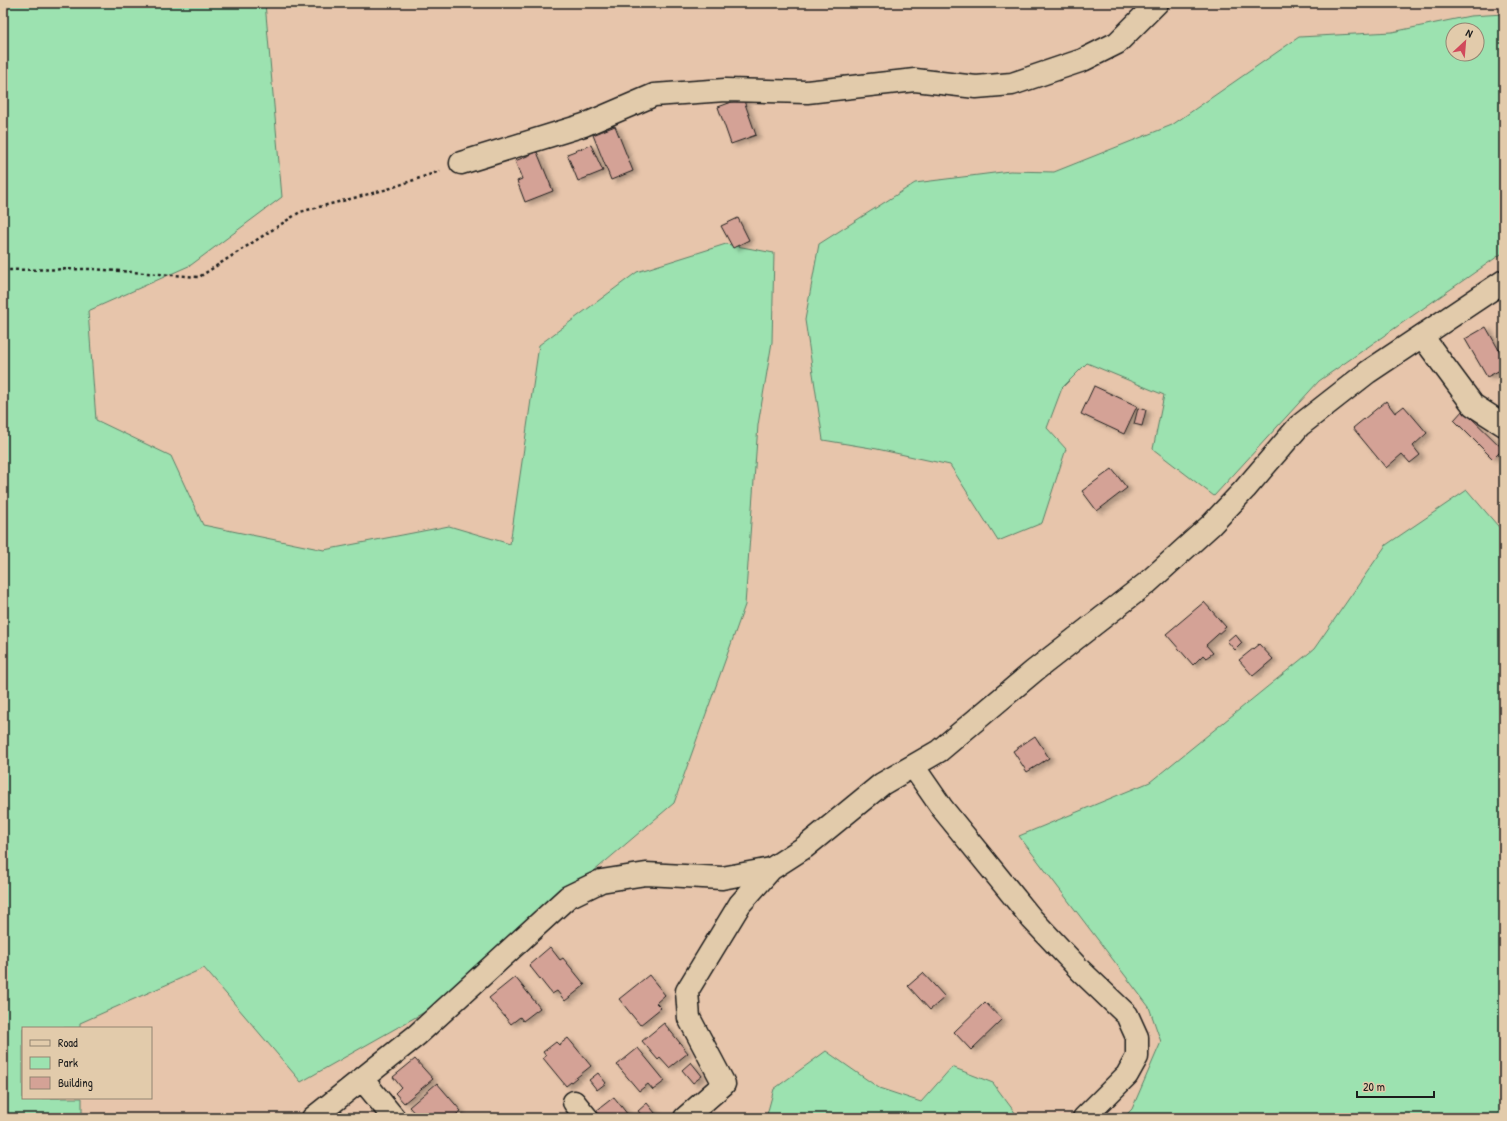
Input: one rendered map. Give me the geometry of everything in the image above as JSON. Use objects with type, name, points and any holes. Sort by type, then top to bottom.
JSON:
[{"type":"street","points":[[461,163],[584,125],[654,95],[725,90],[807,92],[916,80],[976,87],[1012,84],[1083,60],[1117,43],[1157,3]]},
{"type":"street","points":[[685,1118],[724,1084],[689,1018],[687,991],[740,904],[771,868],[805,847],[882,784],[939,751],[1034,671],[1147,583],[1212,525],[1245,490],[1299,426],[1368,372],[1504,281]]},
{"type":"street","points":[[1422,336],[1473,405],[1504,425]]},
{"type":"street","points":[[913,766],[942,808],[1032,919],[1081,971],[1127,1016],[1132,1026],[1137,1037],[1137,1057],[1127,1075],[1084,1118]]},
{"type":"street","points":[[313,1118],[417,1035],[568,896],[601,881],[646,874],[722,878],[771,868]]},
{"type":"street","points":[[362,1079],[394,1118]]},
{"type":"path","points":[[3,270],[92,269],[199,277],[300,212],[388,189],[461,163]]},
{"type":"green space","points":[[3,3],[265,3],[282,197],[191,265],[88,311],[96,420],[171,456],[203,525],[324,550],[449,526],[510,544],[539,345],[637,272],[726,244],[774,253],[772,342],[758,425],[745,605],[674,803],[437,1005],[301,1082],[204,968],[80,1023],[80,1027],[22,1027],[22,1099],[82,1099],[82,1118],[3,1118]]},
{"type":"green space","points":[[1504,14],[1504,252],[1319,381],[1214,496],[1153,449],[1164,395],[1087,363],[1062,388],[1047,428],[1066,449],[1042,523],[998,541],[950,465],[877,449],[823,440],[805,320],[819,244],[915,183],[1010,171],[1054,172],[1172,125],[1299,37],[1392,32],[1470,16]]},
{"type":"green space","points":[[1467,490],[1504,533],[1504,1118],[1123,1118],[1132,1109],[1161,1042],[1149,1007],[1019,836],[1150,782],[1314,649],[1386,545]]},
{"type":"green space","points":[[826,1051],[879,1088],[921,1102],[952,1067],[993,1083],[1019,1118],[766,1118],[774,1089]]},
{"type":"building","points":[[743,98],[756,135],[731,144],[718,107]]},
{"type":"building","points":[[615,126],[633,171],[611,180],[593,135]]},
{"type":"building","points":[[591,145],[603,171],[578,181],[567,154]]},
{"type":"building","points":[[537,152],[553,191],[525,202],[517,181],[522,179],[515,161]]},
{"type":"building","points":[[738,218],[749,240],[733,248],[721,226]]},
{"type":"building","points":[[1486,327],[1500,352],[1504,350],[1504,368],[1487,377],[1465,339]]},
{"type":"building","points":[[1094,386],[1137,406],[1124,434],[1081,414]]},
{"type":"building","points":[[1386,401],[1395,413],[1404,406],[1427,433],[1413,446],[1420,455],[1410,463],[1402,454],[1386,468],[1353,428]]},
{"type":"building","points":[[1138,408],[1146,410],[1142,426],[1134,424]]},
{"type":"building","points":[[1463,410],[1503,449],[1493,459],[1454,420]]},
{"type":"building","points":[[1112,469],[1127,488],[1097,511],[1082,491]]},
{"type":"building","points":[[1204,602],[1226,627],[1206,645],[1213,653],[1206,658],[1203,655],[1193,665],[1166,634]]},
{"type":"building","points":[[1235,634],[1242,643],[1235,650],[1227,641]]},
{"type":"building","points":[[1259,644],[1273,659],[1253,676],[1239,660]]},
{"type":"building","points":[[1035,736],[1049,758],[1027,772],[1013,751]]},
{"type":"building","points":[[550,947],[560,960],[563,958],[585,985],[565,1001],[557,991],[552,994],[529,965]]},
{"type":"building","points":[[923,973],[945,997],[930,1010],[908,986]]},
{"type":"building","points":[[649,975],[665,995],[656,1003],[661,1008],[640,1025],[619,999]]},
{"type":"building","points":[[515,977],[540,1008],[523,1021],[520,1017],[511,1024],[489,998]]},
{"type":"building","points":[[985,1002],[1002,1020],[971,1050],[954,1032]]},
{"type":"building","points":[[664,1023],[688,1053],[669,1068],[660,1058],[658,1060],[642,1041]]},
{"type":"building","points":[[568,1038],[591,1066],[566,1086],[543,1058],[546,1056],[543,1052],[556,1042],[559,1045]]},
{"type":"building","points":[[638,1048],[665,1081],[653,1090],[648,1084],[639,1091],[617,1065]]},
{"type":"building","points":[[415,1059],[433,1079],[404,1103],[395,1093],[401,1087],[393,1077]]},
{"type":"building","points":[[691,1062],[702,1076],[693,1083],[682,1070]]},
{"type":"building","points":[[598,1073],[606,1083],[597,1090],[589,1080]]},
{"type":"building","points":[[437,1083],[461,1111],[452,1118],[431,1118],[426,1112],[419,1118],[409,1107]]},
{"type":"building","points":[[614,1097],[628,1115],[624,1118],[601,1118],[596,1111]]},
{"type":"building","points":[[647,1103],[659,1118],[644,1118],[638,1111]]}]
